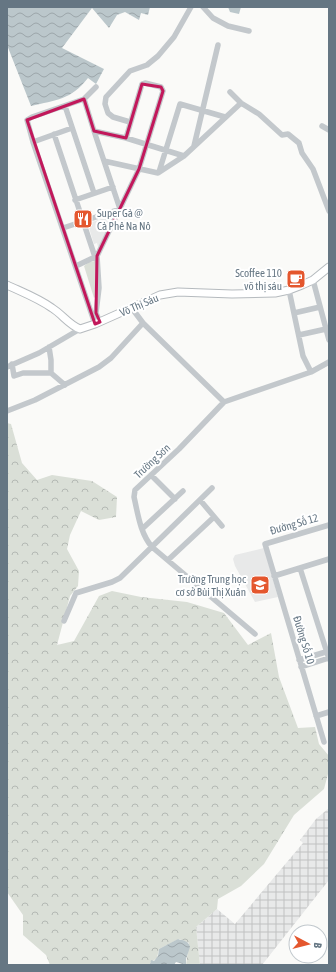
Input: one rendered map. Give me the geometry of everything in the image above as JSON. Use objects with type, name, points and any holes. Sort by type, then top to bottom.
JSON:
[{"type":"main road","name":"Võ Thị Sáu","points":[[80,329],[98,323],[131,307],[168,293],[260,294],[289,290],[313,280],[329,267]]},
{"type":"main road","points":[[7,285],[45,303],[63,316],[72,325],[80,329]]},
{"type":"street","points":[[130,122],[112,117],[108,113],[105,104],[106,97],[130,71],[147,65],[158,56],[174,37],[191,7]]},
{"type":"street","points":[[203,7],[213,18],[228,26],[249,31]]},
{"type":"street","points":[[194,147],[218,45]]},
{"type":"street","points":[[76,266],[96,256],[120,209],[139,169],[148,144],[162,88],[145,83],[142,84],[126,138]]},
{"type":"street","points":[[96,87],[84,99],[27,120],[33,142],[76,266],[98,323]]},
{"type":"street","points":[[230,92],[241,103],[259,114],[282,135],[285,134],[292,136],[299,143],[302,153],[313,170],[329,211]]},
{"type":"street","points":[[84,99],[120,209]]},
{"type":"street","points":[[159,172],[167,150],[179,104],[181,103],[225,117]]},
{"type":"street","points":[[104,161],[156,173],[159,172],[184,156],[241,103]]},
{"type":"street","points":[[65,106],[94,193]]},
{"type":"street","points":[[322,126],[329,130]]},
{"type":"street","points":[[33,142],[72,128]]},
{"type":"street","points":[[94,131],[148,144],[184,156]]},
{"type":"street","points":[[54,134],[75,200],[96,256],[99,277],[96,313],[98,323]]},
{"type":"street","points":[[75,200],[113,187]]},
{"type":"street","points":[[63,228],[120,209]]},
{"type":"street","points":[[313,280],[329,340]]},
{"type":"street","points":[[289,290],[303,356],[311,372]]},
{"type":"street","points":[[131,307],[143,323],[224,402]]},
{"type":"street","points":[[294,313],[320,307]]},
{"type":"street","points":[[7,411],[35,400],[104,363],[143,323]]},
{"type":"street","points":[[299,335],[326,328]]},
{"type":"street","points":[[65,385],[51,373],[23,373],[14,376],[9,366],[49,347],[80,329]]},
{"type":"street","points":[[49,347],[51,373]]},
{"type":"street","name":"Trường Sơn","points":[[256,634],[152,547],[145,538],[142,529],[134,495],[135,490],[187,442],[224,402],[311,372],[329,362]]},
{"type":"street","points":[[151,476],[175,499]]},
{"type":"street","points":[[64,622],[73,596],[76,593],[116,580],[124,574],[212,488]]},
{"type":"street","points":[[142,529],[183,491]]},
{"type":"street","points":[[200,500],[222,526]]},
{"type":"street","points":[[168,560],[214,517]]},
{"type":"street","name":"Đường Số 12","points":[[265,544],[329,525]]},
{"type":"street","name":"Đường Số 10","points":[[265,544],[324,742]]},
{"type":"street","points":[[274,576],[329,561]]},
{"type":"street","points":[[300,568],[328,651],[329,659],[301,666]]},
{"type":"street","points":[[299,660],[328,651]]},
{"type":"street","points":[[316,716],[329,712]]},
{"type":"highlighted area","points":[[142,84],[161,87],[163,91],[139,169],[97,256],[96,313],[100,322],[95,324],[27,120],[84,99],[94,131],[126,138]]},
{"type":"shaded area","points":[[108,217],[110,225],[98,247],[97,243],[94,244],[89,228],[92,227],[92,222]]},
{"type":"shaded area","name":"Trường Trung học cơ sở Bùi Thị Xuân","points":[[264,548],[278,597],[255,602],[235,566],[233,559],[235,555]]},
{"type":"shaded area","points":[[329,808],[329,880],[294,924],[288,924],[288,932],[262,965],[200,965],[196,927],[217,909],[235,924],[303,843],[300,840],[316,819]]},
{"type":"green space","points":[[95,261],[97,275],[96,296],[94,298],[84,266],[89,262]]},
{"type":"green space","points":[[7,423],[11,424],[22,463],[37,480],[52,475],[92,481],[117,497],[116,517],[99,520],[81,511],[70,535],[67,549],[79,571],[78,586],[70,596],[57,645],[74,641],[99,596],[112,591],[141,597],[187,602],[224,613],[248,645],[271,633],[279,677],[298,728],[315,727],[319,744],[329,756],[329,770],[324,789],[294,815],[264,864],[241,886],[218,899],[217,909],[196,927],[200,965],[186,965],[189,943],[179,939],[159,949],[157,958],[150,963],[150,965],[50,965],[46,955],[23,935],[23,915],[7,892]]},
{"type":"water","points":[[7,7],[150,7],[148,15],[141,13],[139,20],[125,12],[117,15],[109,28],[92,8],[62,48],[104,69],[96,84],[88,78],[82,85],[69,95],[31,106],[7,45]]},
{"type":"water","points":[[228,7],[241,7],[239,14],[230,12]]},
{"type":"water","points":[[178,939],[187,942],[190,947],[186,959],[186,965],[176,962],[174,965],[150,965],[151,960],[154,961],[158,956],[159,949]]},
{"type":"place","name":"Super Gà @ Cà Phê Na Nô","points":[[83,219]]},
{"type":"place","name":"Scoffee 110 võ thị sáu","points":[[296,279]]},
{"type":"place","name":"Trường Trung học cơ sở Bùi Thị Xuân","points":[[260,585]]}]
